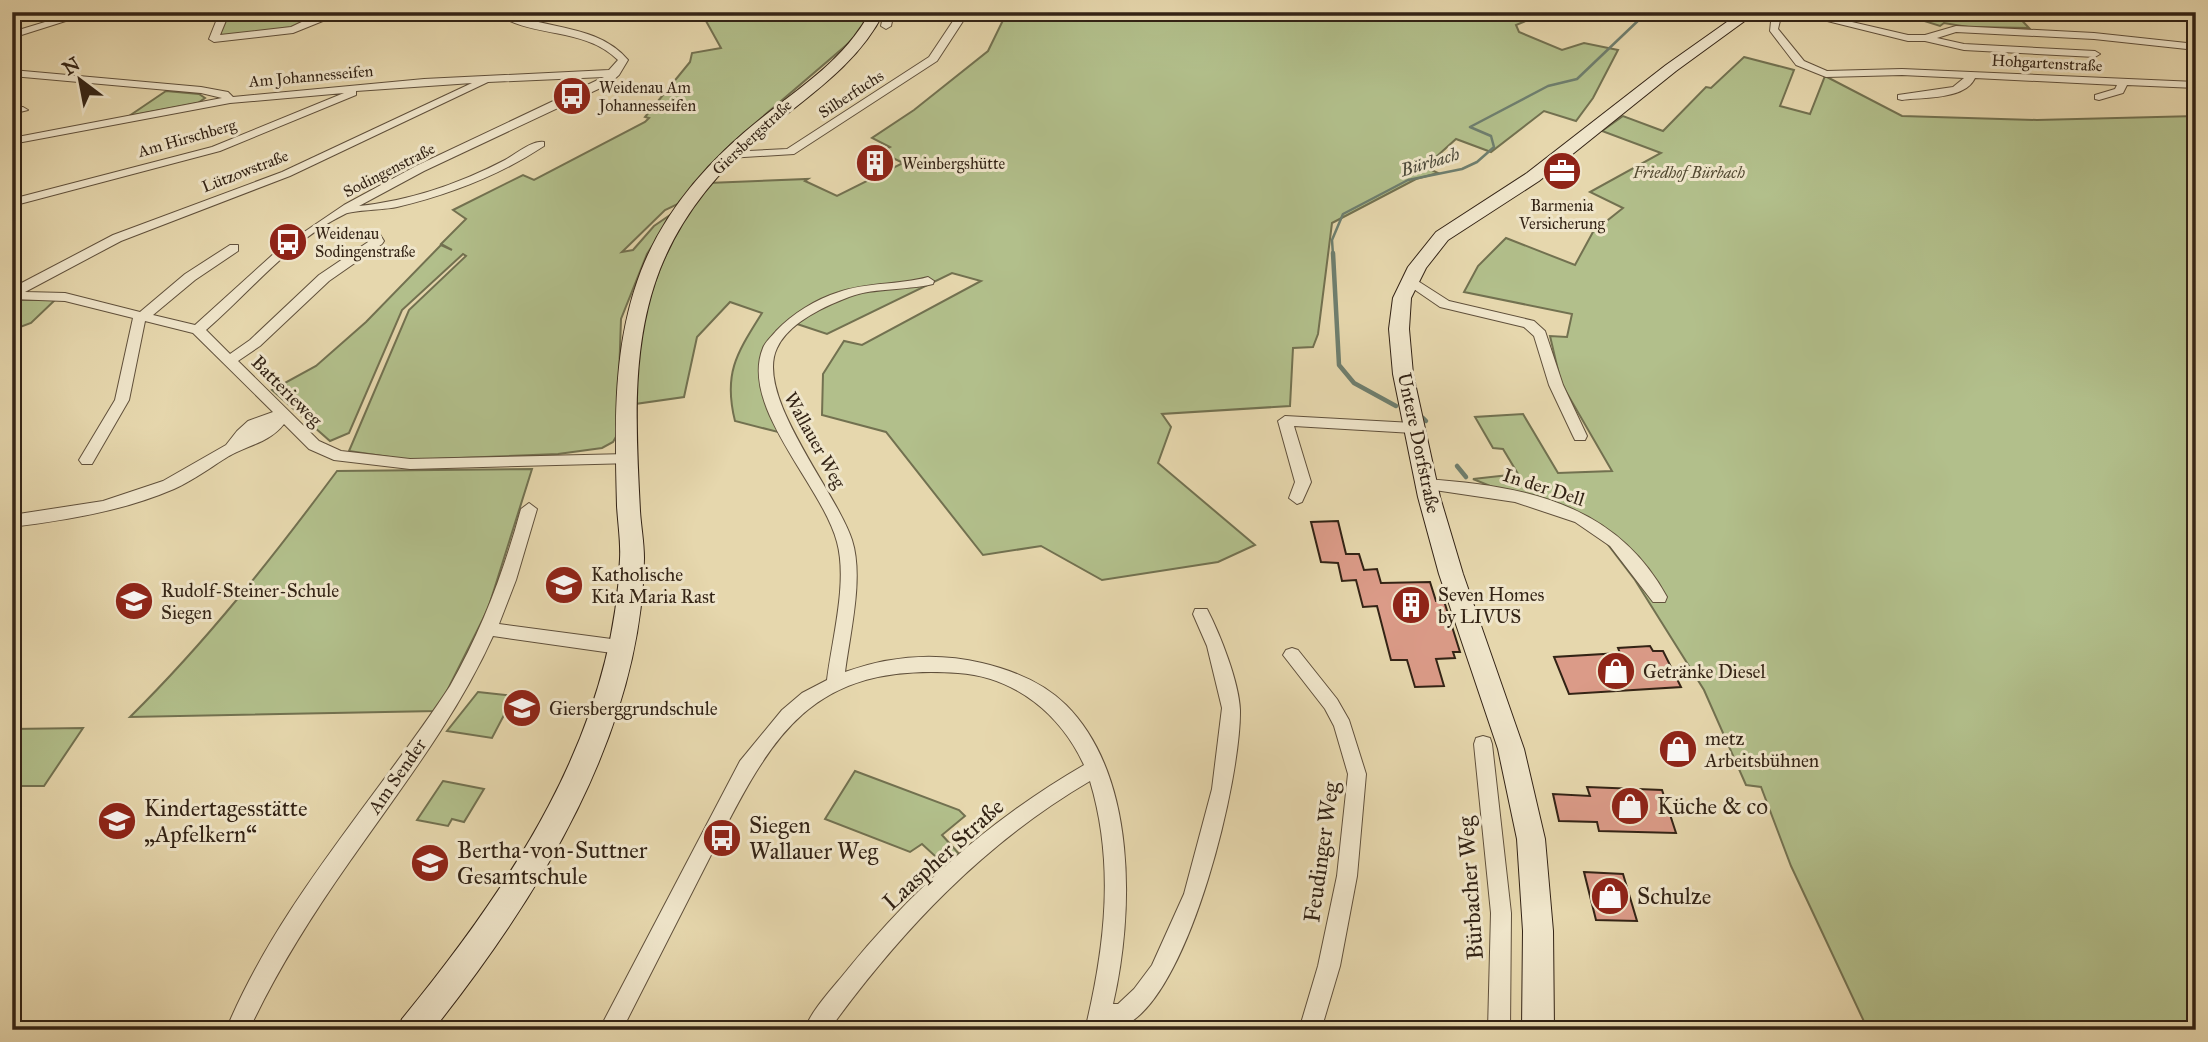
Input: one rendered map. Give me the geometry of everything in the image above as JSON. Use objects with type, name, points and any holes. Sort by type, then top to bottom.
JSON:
[{"type":"street","points":[[12,35],[89,12]]},
{"type":"street","points":[[120,12],[223,17],[258,12]]},
{"type":"street","points":[[223,17],[214,39],[293,30],[325,13],[340,12]]},
{"type":"street","points":[[499,12],[531,26],[590,38],[610,46],[623,60],[615,73]]},
{"type":"street","name":"Giersbergstraße","points":[[414,1030],[497,920],[546,840],[594,734],[619,647],[632,565],[629,528],[628,360],[635,317],[645,283],[683,210],[729,155],[847,54],[868,32],[877,12]]},
{"type":"street","points":[[886,26],[889,12]]},
{"type":"street","name":"Silberfuchs","points":[[729,155],[790,152],[933,59],[964,12]]},
{"type":"street","name":"Untere Dorfstraße","points":[[1538,1030],[1538,931],[1531,839],[1511,749],[1451,574],[1426,484],[1413,428],[1399,329],[1402,298],[1426,255],[1443,236],[1533,177],[1699,47],[1751,12]]},
{"type":"street","name":"Hohgartenstraße","points":[[1777,12],[1773,29],[1800,63],[1826,74],[1855,72],[1969,75],[2196,85]]},
{"type":"street","points":[[1796,12],[1908,38],[1926,38],[1964,47],[2095,54]]},
{"type":"street","points":[[1926,38],[1956,29],[1995,32],[2005,29],[2104,33],[2196,45]]},
{"type":"street","name":"Am Johannesseifen","points":[[12,73],[201,90],[224,94],[230,100],[489,78],[615,73]]},
{"type":"street","name":"Sodingenstraße","points":[[198,330],[271,260],[346,209],[605,82],[615,73]]},
{"type":"street","name":"Hohgartenstraße","points":[[1902,97],[1956,90],[1970,80],[1969,75]]},
{"type":"street","name":"Lützowstraße","points":[[12,294],[117,238],[286,174],[489,78]]},
{"type":"street","name":"Hohgartenstraße","points":[[2099,97],[2119,91],[2123,82]]},
{"type":"street","name":"Am Hirschberg","points":[[12,203],[216,149],[365,88]]},
{"type":"street","points":[[12,141],[230,100]]},
{"type":"street","points":[[346,209],[374,207],[435,192],[504,164],[540,144]]},
{"type":"street","points":[[230,360],[255,343],[306,293],[378,241],[375,236]]},
{"type":"street","points":[[87,460],[122,400],[135,328],[145,314],[190,277],[234,248]]},
{"type":"street","name":"Wallauer Weg","points":[[841,683],[846,545],[835,515],[768,399],[765,375],[767,352],[787,325],[837,296],[850,292],[907,288],[928,281]]},
{"type":"street","points":[[1410,281],[1445,304],[1529,324],[1540,334],[1564,405],[1580,436]]},
{"type":"street","name":"Batterieweg","points":[[12,294],[65,297],[145,314],[198,330],[314,445],[356,460],[410,464],[540,461],[628,454]]},
{"type":"street","points":[[12,521],[117,503],[189,475],[232,448],[248,444],[272,431],[283,415]]},
{"type":"street","points":[[1297,498],[1303,482],[1285,421],[1413,428]]},
{"type":"street","name":"In der Dell","points":[[1426,484],[1468,486],[1506,494],[1568,514],[1598,528],[1625,553],[1659,597]]},
{"type":"street","name":"Am Sender","points":[[237,1030],[284,939],[457,690],[488,629],[515,561],[529,509]]},
{"type":"street","points":[[610,1030],[747,767],[769,735],[790,714],[820,691],[884,668],[929,664],[969,667],[1002,675],[1033,690],[1062,713],[1081,737],[1096,768],[1107,802],[1114,871],[1114,945],[1098,1022],[1122,1015],[1142,997],[1160,972],[1194,894],[1213,828],[1231,708],[1216,646],[1201,614]]},
{"type":"street","points":[[488,629],[619,647]]},
{"type":"street","name":"Feudinger Weg","points":[[1292,655],[1331,704],[1343,725],[1357,774],[1346,876],[1329,966],[1310,1030]]},
{"type":"street","name":"Bürbacher Weg","points":[[1483,744],[1501,912],[1499,1030]]},
{"type":"street","name":"Laaspher Straße","points":[[815,1030],[897,928],[954,870],[1016,818],[1096,768]]},
{"type":"green space","points":[[273,12],[312,12],[319,16],[298,27],[218,37],[227,18]]},
{"type":"green space","points":[[701,12],[873,12],[864,30],[731,144],[680,203],[665,210],[622,252],[633,250],[654,226],[673,213],[647,254],[621,319],[617,435],[613,442],[602,448],[558,454],[409,460],[349,451],[409,310],[466,256],[463,254],[402,310],[349,433],[330,441],[272,390],[316,366],[366,322],[441,245],[452,250],[441,244],[466,219],[453,210],[523,175],[534,180],[645,122],[649,118],[645,117],[690,62],[692,53],[721,48]]},
{"type":"green space","points":[[1007,12],[1547,12],[1516,25],[1519,32],[1562,50],[1584,43],[1618,50],[1593,98],[1576,121],[1544,111],[1491,152],[1456,139],[1425,167],[1438,173],[1416,179],[1332,223],[1318,334],[1313,347],[1293,348],[1290,406],[1162,414],[1171,427],[1158,463],[1255,545],[1218,562],[1102,580],[1041,546],[983,555],[886,432],[822,415],[823,374],[844,341],[862,345],[981,281],[952,273],[827,334],[794,323],[772,346],[770,365],[778,432],[735,421],[731,390],[735,364],[762,313],[730,302],[697,337],[684,397],[635,404],[641,341],[653,288],[675,237],[708,183],[808,179],[805,181],[837,196],[903,163],[881,152],[890,147],[872,138],[914,110],[988,51]]},
{"type":"green space","points":[[1896,12],[2014,12],[2029,28],[1968,27],[1944,23],[1940,26]]},
{"type":"green space","name":"Friedhof Bürbach","points":[[1744,57],[1794,70],[1780,106],[1810,114],[1825,76],[1902,116],[2037,120],[2196,116],[2196,1030],[1868,1030],[1791,866],[1761,787],[1746,785],[1704,690],[1635,580],[1596,529],[1473,479],[1518,474],[1503,449],[1493,448],[1475,417],[1523,414],[1558,473],[1612,471],[1561,383],[1550,336],[1567,337],[1572,314],[1464,292],[1478,266],[1506,238],[1575,265],[1593,232],[1623,208],[1590,192],[1661,153],[1602,131],[1623,116],[1663,131],[1706,87],[1711,88]]},
{"type":"green space","points":[[166,91],[199,94],[205,98],[198,103],[129,116]]},
{"type":"green space","points":[[12,300],[55,300],[31,323],[12,330]]},
{"type":"green space","points":[[532,469],[488,609],[437,711],[130,717],[186,659],[238,598],[337,471]]},
{"type":"green space","points":[[478,692],[514,696],[492,738],[447,731]]},
{"type":"green space","points":[[83,728],[44,786],[12,786],[12,729]]},
{"type":"green space","points":[[855,771],[959,810],[965,816],[942,835],[961,856],[948,868],[922,844],[910,852],[825,819]]},
{"type":"green space","points":[[443,781],[484,789],[464,822],[452,819],[448,826],[417,820]]},
{"type":"building","name":"Seven Homes by LIVUS","points":[[1338,521],[1346,554],[1359,554],[1364,570],[1377,569],[1381,583],[1430,582],[1436,601],[1444,601],[1460,652],[1453,652],[1455,658],[1436,659],[1444,686],[1415,687],[1407,660],[1391,660],[1377,606],[1363,607],[1356,580],[1342,581],[1338,563],[1321,562],[1311,522]]},
{"type":"building","name":"Getränke Diesel","points":[[1650,646],[1653,651],[1663,651],[1681,687],[1569,694],[1554,657],[1620,653],[1618,648]]},
{"type":"building","name":"Küche & co","points":[[1587,787],[1662,790],[1676,833],[1599,831],[1597,822],[1559,821],[1553,794],[1590,796]]},
{"type":"building","name":"Schulze","points":[[1584,872],[1623,874],[1637,921],[1596,920]]},
{"type":"waterway","name":"Bürbach","points":[[1333,255],[1332,240],[1343,214],[1408,180],[1462,169],[1477,162],[1494,147],[1491,136],[1470,127],[1548,86],[1577,79],[1643,16],[1655,12]]},
{"type":"waterway","name":"Bürbach","points":[[1333,253],[1339,365],[1354,383],[1396,406]]},
{"type":"waterway","name":"Bürbach","points":[[1423,418],[1426,421]]},
{"type":"waterway","name":"Bürbach","points":[[1457,466],[1466,477]]},
{"type":"place","name":"Weidenau Am Johannesseifen","points":[[572,96]]},
{"type":"place","name":"Weinbergshütte","points":[[875,163]]},
{"type":"place","name":"Barmenia Versicherung","points":[[1562,171]]},
{"type":"place","name":"Weidenau Sodingenstraße","points":[[288,242]]},
{"type":"place","name":"Katholische Kita Maria Rast","points":[[564,585]]},
{"type":"place","name":"Rudolf-Steiner-Schule Siegen","points":[[134,601]]},
{"type":"place","name":"Seven Homes by LIVUS","points":[[1411,605]]},
{"type":"place","name":"Getränke Diesel","points":[[1616,671]]},
{"type":"place","name":"Giersberggrundschule","points":[[522,708]]},
{"type":"place","name":"metz Arbeitsbühnen","points":[[1678,749]]},
{"type":"place","name":"Küche & co","points":[[1630,806]]},
{"type":"place","name":"Kindertagesstätte „Apfelkern“","points":[[117,821]]},
{"type":"place","name":"Siegen Wallauer Weg","points":[[722,838]]},
{"type":"place","name":"Bertha-von-Suttner Gesamtschule","points":[[430,863]]},
{"type":"place","name":"Schulze","points":[[1610,896]]}]
